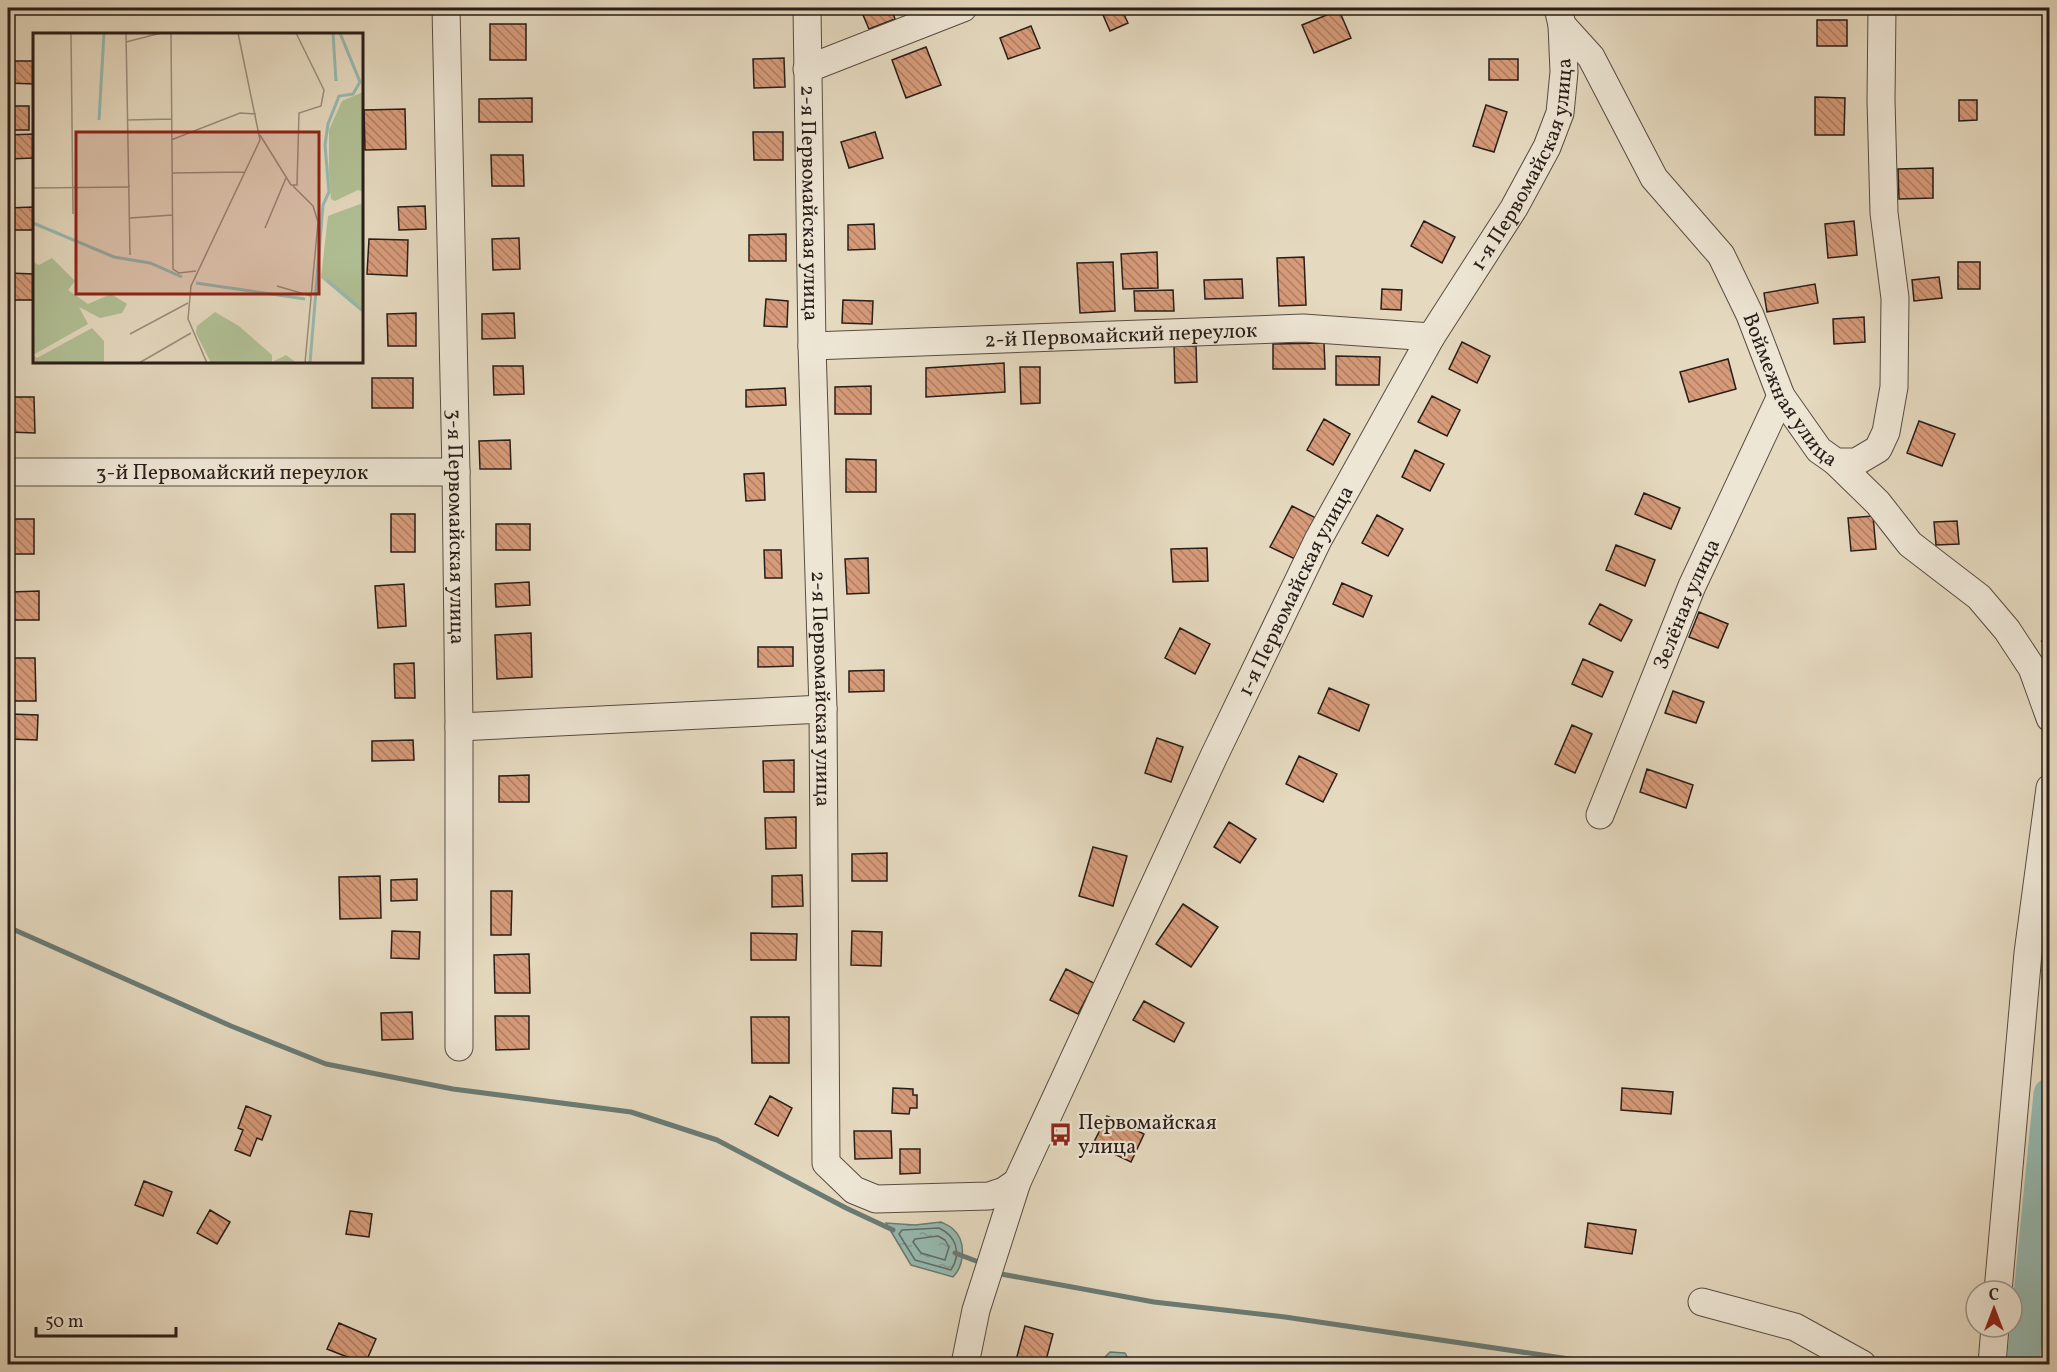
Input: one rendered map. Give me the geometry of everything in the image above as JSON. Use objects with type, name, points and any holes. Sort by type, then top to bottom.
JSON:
[{"type":"street","name":"3-я Первомайская улица","points":[[446,8],[456,472],[459,1047]]},
{"type":"street","name":"2-я Первомайская улица","points":[[807,8],[812,346],[823,709],[826,1163],[854,1190],[876,1198],[989,1196],[1004,1191],[1017,1182]]},
{"type":"street","points":[[807,69],[963,8]]},
{"type":"street","name":"Воймежная улица","points":[[1560,16],[1591,57],[1654,178],[1721,255],[1750,315],[1781,396],[1819,450],[1836,462],[1856,462],[1878,449],[1886,432],[1894,387],[1895,298],[1884,213],[1881,99],[1882,8]]},
{"type":"street","name":"1-я Первомайская улица","points":[[974,1352],[976,1310],[1017,1182],[1214,756],[1318,540],[1431,337],[1514,208],[1547,147],[1560,113],[1564,72],[1560,16]]},
{"type":"street","name":"2-й Первомайский переулок","points":[[812,346],[1303,328],[1431,337]]},
{"type":"street","name":"Зелёная улица","points":[[1600,815],[1692,586],[1781,396]]},
{"type":"street","points":[[1836,462],[1878,503],[1910,544],[1979,597],[2007,630],[2031,668],[2049,718]]},
{"type":"street","name":"3-й Первомайский переулок","points":[[8,472],[456,472]]},
{"type":"street","points":[[459,727],[823,709]]},
{"type":"street","points":[[1999,1279],[2028,953],[2049,788]]},
{"type":"street","points":[[1702,1302],[1795,1327],[1862,1365]]},
{"type":"street","points":[[1992,1365],[1994,1339]]},
{"type":"water","points":[[941,1222],[952,1228],[962,1247],[960,1267],[953,1277],[911,1265],[886,1223],[915,1225]]},
{"type":"water","points":[[1110,1352],[1125,1353],[1131,1364],[1102,1364],[1102,1360]]},
{"type":"building","points":[[860,8],[891,8],[895,19],[869,29]]},
{"type":"building","points":[[1100,8],[1121,8],[1128,23],[1110,31]]},
{"type":"building","points":[[1978,8],[1978,11],[1949,9]]},
{"type":"building","points":[[1339,10],[1351,38],[1314,53],[1302,25]]},
{"type":"building","points":[[1817,20],[1847,20],[1847,46],[1817,46]]},
{"type":"building","points":[[490,24],[526,24],[526,60],[490,60]]},
{"type":"building","points":[[1031,26],[1040,48],[1008,59],[1000,38]]},
{"type":"building","points":[[926,47],[941,85],[906,98],[892,60]]},
{"type":"building","points":[[784,58],[785,87],[754,88],[753,59]]},
{"type":"building","points":[[1489,59],[1518,59],[1518,80],[1489,80]]},
{"type":"building","points":[[8,61],[33,61],[33,84],[8,83]]},
{"type":"building","points":[[1815,97],[1845,98],[1844,135],[1815,135]]},
{"type":"building","points":[[532,98],[532,122],[479,122],[479,99]]},
{"type":"building","points":[[1959,100],[1977,100],[1977,120],[1959,121]]},
{"type":"building","points":[[1486,105],[1507,112],[1494,152],[1473,146]]},
{"type":"building","points":[[8,106],[29,106],[29,130],[8,130]]},
{"type":"building","points":[[405,109],[406,149],[365,150],[364,110]]},
{"type":"building","points":[[753,132],[783,132],[783,160],[754,160]]},
{"type":"building","points":[[875,132],[883,158],[849,168],[841,142]]},
{"type":"building","points":[[33,134],[33,158],[8,159],[8,135]]},
{"type":"building","points":[[491,155],[523,155],[524,186],[492,186]]},
{"type":"building","points":[[1933,168],[1933,198],[1899,199],[1898,169]]},
{"type":"building","points":[[425,206],[426,229],[399,230],[398,207]]},
{"type":"building","points":[[33,207],[33,230],[8,230],[8,208]]},
{"type":"building","points":[[1424,221],[1455,237],[1442,263],[1411,246]]},
{"type":"building","points":[[1854,221],[1857,255],[1828,258],[1825,224]]},
{"type":"building","points":[[874,224],[875,249],[848,250],[848,225]]},
{"type":"building","points":[[786,234],[786,261],[749,261],[749,235]]},
{"type":"building","points":[[519,238],[520,269],[493,270],[492,239]]},
{"type":"building","points":[[369,239],[408,240],[407,276],[367,274]]},
{"type":"building","points":[[1157,252],[1158,288],[1123,289],[1121,254]]},
{"type":"building","points":[[1304,257],[1306,305],[1279,306],[1277,258]]},
{"type":"building","points":[[1113,262],[1115,311],[1080,313],[1077,263]]},
{"type":"building","points":[[1958,262],[1980,262],[1980,289],[1958,289]]},
{"type":"building","points":[[8,273],[33,274],[33,300],[8,300]]},
{"type":"building","points":[[1939,277],[1942,298],[1914,301],[1912,280]]},
{"type":"building","points":[[1242,279],[1243,298],[1205,299],[1204,280]]},
{"type":"building","points":[[1815,284],[1818,303],[1767,312],[1764,293]]},
{"type":"building","points":[[1382,289],[1402,290],[1401,310],[1381,309]]},
{"type":"building","points":[[1173,290],[1174,311],[1135,311],[1134,291]]},
{"type":"building","points":[[766,299],[788,301],[787,327],[764,326]]},
{"type":"building","points":[[843,300],[873,301],[872,324],[842,323]]},
{"type":"building","points":[[416,313],[416,346],[388,346],[387,314]]},
{"type":"building","points":[[514,313],[515,338],[482,339],[482,314]]},
{"type":"building","points":[[1864,317],[1865,342],[1834,344],[1833,319]]},
{"type":"building","points":[[1462,342],[1490,356],[1477,383],[1449,369]]},
{"type":"building","points":[[1324,343],[1325,369],[1273,369],[1273,344]]},
{"type":"building","points":[[1174,346],[1196,346],[1197,382],[1175,383]]},
{"type":"building","points":[[1336,356],[1380,357],[1379,385],[1336,385]]},
{"type":"building","points":[[1728,359],[1736,389],[1689,402],[1680,372]]},
{"type":"building","points":[[1004,363],[1005,392],[926,397],[926,368]]},
{"type":"building","points":[[493,366],[523,366],[524,394],[494,395]]},
{"type":"building","points":[[1020,367],[1040,367],[1040,403],[1021,404]]},
{"type":"building","points":[[372,378],[413,378],[413,408],[372,408]]},
{"type":"building","points":[[871,386],[871,414],[835,414],[835,387]]},
{"type":"building","points":[[785,388],[786,405],[746,407],[746,390]]},
{"type":"building","points":[[1432,396],[1460,410],[1447,436],[1418,422]]},
{"type":"building","points":[[8,397],[34,397],[35,433],[8,432]]},
{"type":"building","points":[[1324,419],[1350,434],[1333,465],[1307,450]]},
{"type":"building","points":[[1919,421],[1955,434],[1942,466],[1907,453]]},
{"type":"building","points":[[510,440],[511,469],[480,469],[479,441]]},
{"type":"building","points":[[1415,450],[1444,464],[1430,491],[1402,477]]},
{"type":"building","points":[[846,459],[876,460],[876,492],[846,492]]},
{"type":"building","points":[[764,473],[765,500],[746,501],[744,474]]},
{"type":"building","points":[[1644,493],[1680,508],[1671,529],[1635,514]]},
{"type":"building","points":[[1292,506],[1316,518],[1295,559],[1270,547]]},
{"type":"building","points":[[391,514],[415,514],[415,552],[391,552]]},
{"type":"building","points":[[1377,515],[1403,529],[1388,556],[1362,543]]},
{"type":"building","points":[[1873,516],[1876,549],[1851,551],[1848,518]]},
{"type":"building","points":[[9,519],[34,519],[34,554],[9,554]]},
{"type":"building","points":[[1957,521],[1959,544],[1936,545],[1934,522]]},
{"type":"building","points":[[496,524],[530,524],[530,550],[496,550]]},
{"type":"building","points":[[1616,545],[1655,560],[1645,586],[1606,570]]},
{"type":"building","points":[[1207,548],[1208,581],[1173,582],[1171,549]]},
{"type":"building","points":[[764,550],[781,550],[782,578],[765,578]]},
{"type":"building","points":[[868,558],[869,593],[847,594],[845,559]]},
{"type":"building","points":[[529,582],[530,605],[496,607],[495,584]]},
{"type":"building","points":[[1342,583],[1372,596],[1363,617],[1333,604]]},
{"type":"building","points":[[404,584],[406,626],[378,628],[375,586]]},
{"type":"building","points":[[39,591],[39,620],[11,620],[11,592]]},
{"type":"building","points":[[1600,604],[1632,620],[1621,641],[1589,624]]},
{"type":"building","points":[[1699,612],[1728,624],[1718,648],[1689,637]]},
{"type":"building","points":[[1180,628],[1210,644],[1195,674],[1165,658]]},
{"type":"building","points":[[531,633],[532,677],[497,679],[495,635]]},
{"type":"building","points":[[758,647],[793,647],[793,666],[758,667]]},
{"type":"building","points":[[8,658],[35,658],[36,701],[8,701]]},
{"type":"building","points":[[1583,659],[1613,672],[1602,697],[1572,684]]},
{"type":"building","points":[[414,663],[415,698],[395,698],[394,664]]},
{"type":"building","points":[[884,670],[884,691],[849,692],[849,671]]},
{"type":"building","points":[[1329,688],[1369,705],[1359,731],[1318,713]]},
{"type":"building","points":[[1673,691],[1704,702],[1696,723],[1665,713]]},
{"type":"building","points":[[10,714],[38,715],[37,740],[9,739]]},
{"type":"building","points":[[1572,725],[1592,734],[1575,773],[1555,764]]},
{"type":"building","points":[[1157,738],[1183,747],[1171,782],[1145,773]]},
{"type":"building","points":[[413,740],[414,760],[372,761],[372,741]]},
{"type":"building","points":[[1299,756],[1337,774],[1323,802],[1286,784]]},
{"type":"building","points":[[794,760],[794,792],[764,792],[763,761]]},
{"type":"building","points":[[1647,769],[1693,785],[1686,808],[1640,792]]},
{"type":"building","points":[[529,775],[529,802],[499,802],[499,776]]},
{"type":"building","points":[[796,817],[796,848],[766,849],[765,818]]},
{"type":"building","points":[[1229,822],[1256,839],[1240,863],[1214,847]]},
{"type":"building","points":[[1093,847],[1127,856],[1113,906],[1079,896]]},
{"type":"building","points":[[887,853],[887,881],[852,881],[852,854]]},
{"type":"building","points":[[802,875],[803,906],[772,907],[772,876]]},
{"type":"building","points":[[380,876],[381,918],[340,919],[339,877]]},
{"type":"building","points":[[417,879],[417,900],[391,901],[391,880]]},
{"type":"building","points":[[491,891],[512,891],[511,935],[491,935]]},
{"type":"building","points":[[1183,904],[1218,927],[1191,967],[1156,944]]},
{"type":"building","points":[[392,931],[420,932],[419,959],[391,958]]},
{"type":"building","points":[[852,931],[882,932],[881,966],[851,965]]},
{"type":"building","points":[[751,933],[797,934],[796,960],[751,960]]},
{"type":"building","points":[[529,954],[530,993],[495,993],[494,955]]},
{"type":"building","points":[[1066,969],[1094,983],[1078,1014],[1050,1000]]},
{"type":"building","points":[[1144,1001],[1184,1023],[1174,1042],[1133,1020]]},
{"type":"building","points":[[412,1012],[413,1039],[382,1040],[381,1013]]},
{"type":"building","points":[[495,1016],[529,1016],[529,1049],[496,1050]]},
{"type":"building","points":[[751,1017],[789,1017],[789,1063],[752,1063]]},
{"type":"building","points":[[893,1088],[913,1089],[913,1095],[917,1095],[917,1108],[910,1108],[909,1114],[892,1113]]},
{"type":"building","points":[[1622,1088],[1673,1092],[1671,1114],[1621,1110]]},
{"type":"building","points":[[770,1096],[792,1108],[778,1136],[755,1124]]},
{"type":"building","points":[[246,1106],[271,1116],[262,1140],[257,1138],[250,1156],[235,1150],[243,1130],[238,1128]]},
{"type":"building","points":[[1107,1116],[1144,1134],[1131,1162],[1093,1144]]},
{"type":"building","points":[[854,1131],[891,1131],[892,1158],[855,1159]]},
{"type":"building","points":[[900,1149],[920,1149],[920,1173],[900,1174]]},
{"type":"building","points":[[144,1181],[172,1192],[163,1216],[135,1205]]},
{"type":"building","points":[[210,1210],[230,1222],[217,1244],[197,1233]]},
{"type":"building","points":[[350,1211],[372,1214],[369,1237],[346,1234]]},
{"type":"building","points":[[1588,1223],[1636,1230],[1632,1254],[1585,1247]]},
{"type":"building","points":[[339,1323],[376,1339],[365,1364],[327,1349]]},
{"type":"building","points":[[1025,1326],[1053,1334],[1045,1364],[1015,1364]]},
{"type":"waterway","points":[[8,927],[231,1026],[326,1064],[453,1089],[631,1112],[717,1140],[846,1208],[893,1230]]},
{"type":"waterway","points":[[2023,1364],[2050,1094]]},
{"type":"waterway","points":[[955,1253],[976,1261]]},
{"type":"waterway","points":[[1001,1274],[1154,1302],[1285,1317],[1603,1364]]},
{"type":"place","name":"Первомайская улица","points":[[1060,1134]]}]
